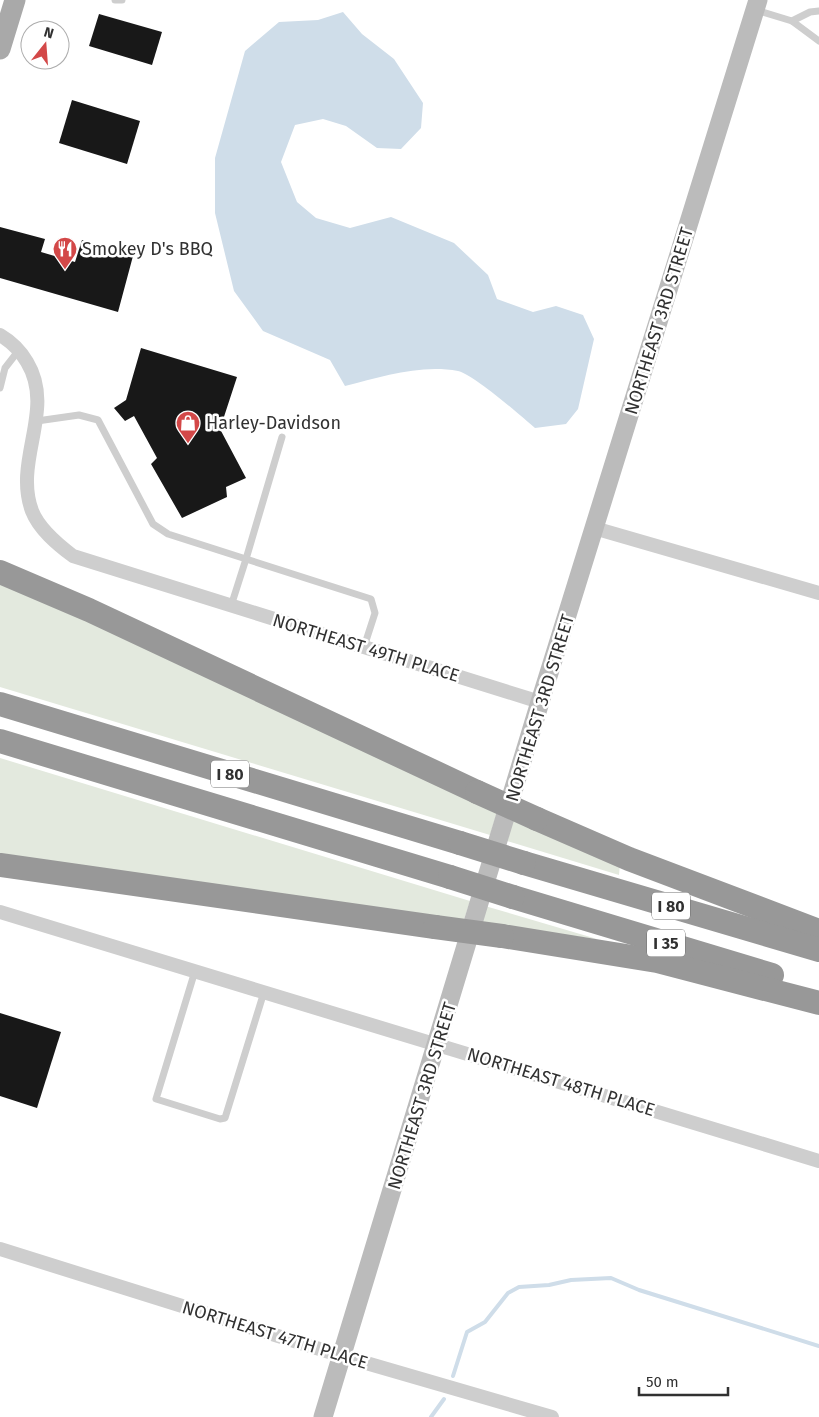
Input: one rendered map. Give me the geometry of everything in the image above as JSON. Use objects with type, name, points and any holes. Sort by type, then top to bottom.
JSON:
[{"type":"highway","points":[[0,572],[89,610],[537,820],[629,859],[819,931]]},
{"type":"highway","name":"I 80","points":[[0,704],[460,844],[819,950]]},
{"type":"highway","name":"I 80","points":[[0,741],[513,897]]},
{"type":"highway","points":[[0,865],[502,936],[657,961],[819,1003]]},
{"type":"highway","name":"I 35","points":[[513,897],[819,990]]},
{"type":"main road","points":[[0,49],[15,0]]},
{"type":"street","name":"NORTHEAST 3RD STREET","points":[[324,1417],[438,1045],[540,702],[757,5]]},
{"type":"street","name":"NORTHEAST 49TH PLACE","points":[[0,335],[19,350],[33,372],[38,389],[37,420],[27,464],[26,479],[32,510],[40,526],[72,556],[540,702]]},
{"type":"street","points":[[594,528],[819,593]]},
{"type":"street","name":"NORTHEAST 48TH PLACE","points":[[0,912],[819,1161]]},
{"type":"street","name":"NORTHEAST 47TH PLACE","points":[[0,1248],[342,1356],[552,1417]]},
{"type":"lane","points":[[115,0],[122,0]]},
{"type":"lane","points":[[757,5],[792,21],[819,41]]},
{"type":"lane","points":[[792,21],[810,12],[819,12]]},
{"type":"lane","points":[[0,388],[3,367],[19,350]]},
{"type":"lane","points":[[37,420],[79,415],[98,420],[153,524],[168,534],[371,599],[375,613],[364,647]]},
{"type":"lane","points":[[231,606],[282,437]]},
{"type":"lane","points":[[195,970],[156,1099],[220,1119],[225,1118],[264,992]]},
{"type":"shaded area","points":[[343,12],[362,34],[394,59],[423,103],[421,128],[401,149],[377,148],[346,126],[323,119],[295,125],[281,162],[297,202],[316,218],[350,228],[391,217],[454,243],[488,275],[497,299],[533,312],[556,306],[583,315],[594,339],[578,409],[566,424],[535,428],[485,387],[458,371],[444,369],[415,370],[345,386],[330,360],[263,331],[234,291],[215,213],[215,158],[245,51],[279,22],[318,20]]},
{"type":"shaded area","points":[[0,583],[101,621],[498,809],[490,835],[0,687]]},
{"type":"shaded area","points":[[0,758],[470,901],[463,923],[0,858]]},
{"type":"shaded area","points":[[514,817],[620,864],[619,875],[507,841]]},
{"type":"shaded area","points":[[485,906],[597,939],[479,925]]},
{"type":"building","points":[[99,14],[162,32],[152,65],[89,46]]},
{"type":"building","points":[[72,100],[140,121],[127,164],[59,143]]},
{"type":"building","name":"Smokey D's BBQ","points":[[0,227],[45,239],[41,252],[75,262],[82,240],[133,256],[118,312],[0,278]]},
{"type":"building","name":"Harley-Davidson","points":[[141,348],[237,377],[220,429],[246,478],[226,487],[227,497],[182,518],[151,464],[157,458],[134,416],[125,421],[114,408],[126,400]]},
{"type":"building","points":[[0,1013],[61,1032],[37,1108],[0,1096]]},
{"type":"waterway","points":[[453,1376],[467,1332],[485,1322],[508,1293],[519,1287],[549,1285],[571,1280],[611,1278],[639,1290],[819,1346]]},
{"type":"waterway","points":[[431,1417],[444,1399]]},
{"type":"place","name":"Smokey D's BBQ","points":[[65,270]]},
{"type":"place","name":"Harley-Davidson","points":[[188,444]]}]
